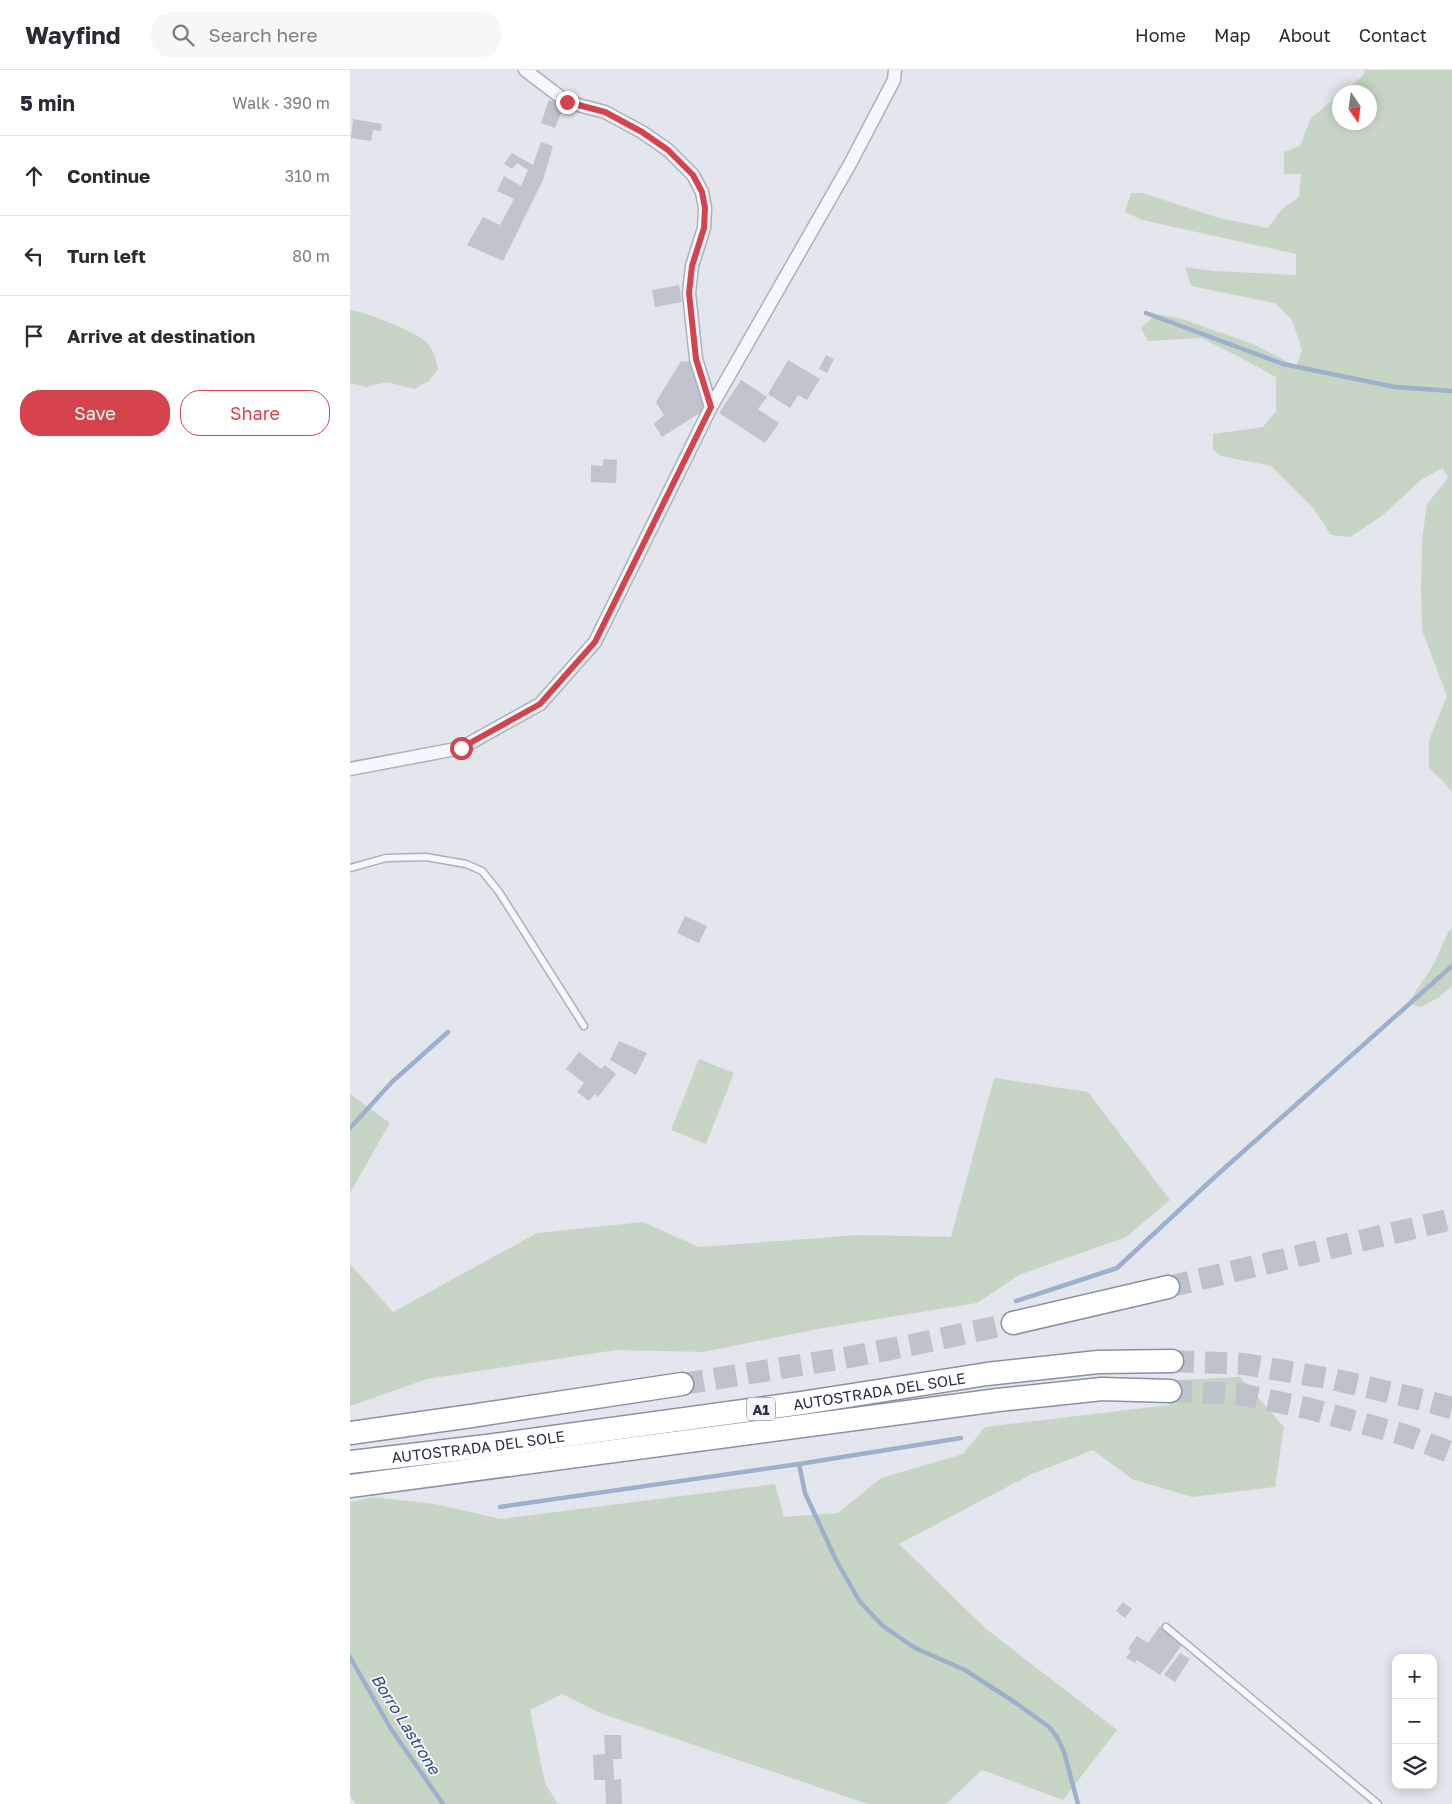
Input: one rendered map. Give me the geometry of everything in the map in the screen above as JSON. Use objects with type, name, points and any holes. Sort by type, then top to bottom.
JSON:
[{"type":"highway","points":[[1013,1323],[1168,1286]]},
{"type":"highway","name":"AUTOSTRADA DEL SOLE","points":[[350,1462],[487,1446],[793,1404],[987,1374],[1098,1362],[1172,1361]]},
{"type":"highway","name":"AUTOSTRADA DEL SOLE","points":[[350,1433],[682,1384]]},
{"type":"highway","name":"AUTOSTRADA DEL SOLE","points":[[350,1486],[998,1400],[1102,1389],[1170,1391]]},
{"type":"street","points":[[525,70],[567,102],[605,112],[642,132],[668,150],[693,175],[702,192],[705,208],[704,228],[692,266],[689,293],[696,359],[711,407]]},
{"type":"street","points":[[350,769],[461,748],[540,704],[595,642],[711,407],[850,164],[894,80],[895,70]]},
{"type":"lane","points":[[350,868],[386,858],[426,857],[466,864],[482,871],[499,892],[584,1026]]},
{"type":"lane","points":[[1166,1627],[1378,1804]]},
{"type":"green space","points":[[1365,70],[1452,70],[1452,793],[1445,783],[1429,768],[1429,740],[1447,696],[1422,630],[1422,539],[1427,504],[1448,478],[1443,468],[1422,479],[1383,515],[1350,537],[1331,535],[1313,508],[1271,466],[1221,456],[1213,449],[1213,434],[1263,427],[1276,411],[1276,377],[1201,338],[1148,341],[1141,328],[1157,314],[1183,319],[1255,345],[1296,366],[1302,350],[1292,320],[1275,303],[1191,286],[1185,267],[1214,271],[1296,275],[1296,254],[1142,220],[1125,212],[1131,193],[1143,193],[1219,218],[1268,228],[1281,210],[1299,197],[1301,174],[1284,174],[1284,152],[1300,146],[1311,118],[1332,101],[1332,130],[1377,130],[1377,85],[1352,85],[1364,75]]},
{"type":"green space","points":[[350,310],[389,322],[425,341],[432,350],[438,369],[429,381],[414,389],[387,382],[366,387],[350,383]]},
{"type":"green space","points":[[1452,928],[1452,986],[1438,998],[1421,1007],[1408,1004],[1432,967]]},
{"type":"green space","points":[[699,1059],[734,1073],[706,1144],[671,1130]]},
{"type":"green space","points":[[994,1078],[1088,1092],[1170,1200],[1126,1237],[1019,1275],[977,1303],[823,1328],[703,1352],[616,1350],[427,1379],[350,1406],[350,1264],[393,1312],[537,1233],[643,1222],[699,1247],[859,1235],[951,1237]]},
{"type":"green space","points":[[350,1094],[390,1123],[350,1193]]},
{"type":"green space","points":[[1240,1377],[1284,1427],[1275,1487],[1192,1497],[1132,1479],[1093,1450],[1032,1474],[899,1544],[985,1628],[1117,1730],[1063,1800],[982,1770],[946,1804],[868,1804],[600,1713],[562,1694],[530,1710],[545,1783],[558,1804],[356,1804],[350,1796],[350,1502],[373,1497],[435,1504],[501,1519],[775,1484],[784,1517],[838,1513],[881,1478],[963,1454],[985,1427],[1169,1405],[1178,1380]]},
{"type":"building","points":[[549,100],[564,106],[555,128],[541,123]]},
{"type":"building","points":[[353,119],[382,124],[381,131],[373,130],[371,141],[351,138]]},
{"type":"building","points":[[541,142],[553,146],[543,180],[503,261],[467,245],[483,217],[500,225],[514,199],[497,191],[504,176],[521,186],[528,170],[517,163],[512,169],[504,164],[512,153],[533,165]]},
{"type":"building","points":[[679,285],[682,302],[655,307],[652,290]]},
{"type":"building","points":[[826,355],[834,359],[827,373],[819,369]]},
{"type":"building","points":[[788,360],[820,379],[807,400],[798,395],[790,408],[768,394]]},
{"type":"building","points":[[681,361],[690,362],[706,409],[662,437],[654,424],[664,415],[656,402]]},
{"type":"building","points":[[741,380],[767,397],[758,409],[779,423],[765,443],[719,413]]},
{"type":"building","points":[[603,459],[617,460],[616,483],[591,482],[591,465],[603,466]]},
{"type":"building","points":[[685,916],[707,926],[699,943],[677,933]]},
{"type":"building","points":[[619,1041],[647,1053],[636,1075],[610,1060]]},
{"type":"building","points":[[579,1052],[601,1069],[605,1065],[616,1074],[598,1097],[595,1094],[589,1101],[577,1092],[584,1083],[566,1069]]},
{"type":"building","points":[[1123,1602],[1132,1609],[1125,1618],[1116,1611]]},
{"type":"building","points":[[1160,1626],[1184,1642],[1160,1675],[1137,1660],[1135,1663],[1126,1658],[1131,1651],[1128,1649],[1137,1636],[1148,1643]]},
{"type":"building","points":[[1180,1653],[1190,1659],[1175,1682],[1164,1675]]},
{"type":"building","points":[[604,1735],[621,1735],[622,1759],[613,1759],[614,1780],[621,1779],[622,1804],[606,1804],[605,1780],[594,1780],[593,1755],[605,1754]]},
{"type":"waterway","points":[[1146,313],[1283,364],[1395,387],[1452,391]]},
{"type":"waterway","points":[[1016,1301],[1117,1268],[1218,1174],[1452,966]]},
{"type":"waterway","points":[[350,1128],[392,1082],[448,1032]]},
{"type":"waterway","points":[[500,1507],[799,1464],[961,1438]]},
{"type":"waterway","points":[[799,1464],[805,1493],[836,1560],[860,1602],[883,1626],[915,1648],[965,1670],[1049,1727],[1057,1737],[1064,1752],[1078,1804]]},
{"type":"waterway","name":"Borro Lastrone","points":[[350,1657],[391,1729],[443,1804]]},
{"type":"tunnel","points":[[1168,1287],[1452,1219]]},
{"type":"tunnel","points":[[682,1384],[845,1358],[1013,1323]]},
{"type":"tunnel","points":[[1172,1361],[1244,1364],[1332,1379],[1452,1408]]},
{"type":"tunnel","points":[[1170,1391],[1240,1394],[1307,1408],[1408,1436],[1452,1453]]},
{"type":"route","points":[[461,748],[540,704],[595,642],[711,407],[696,359],[689,293],[692,266],[704,228],[705,208],[702,192],[693,175],[668,150],[642,132],[605,112],[567,102]]}]
